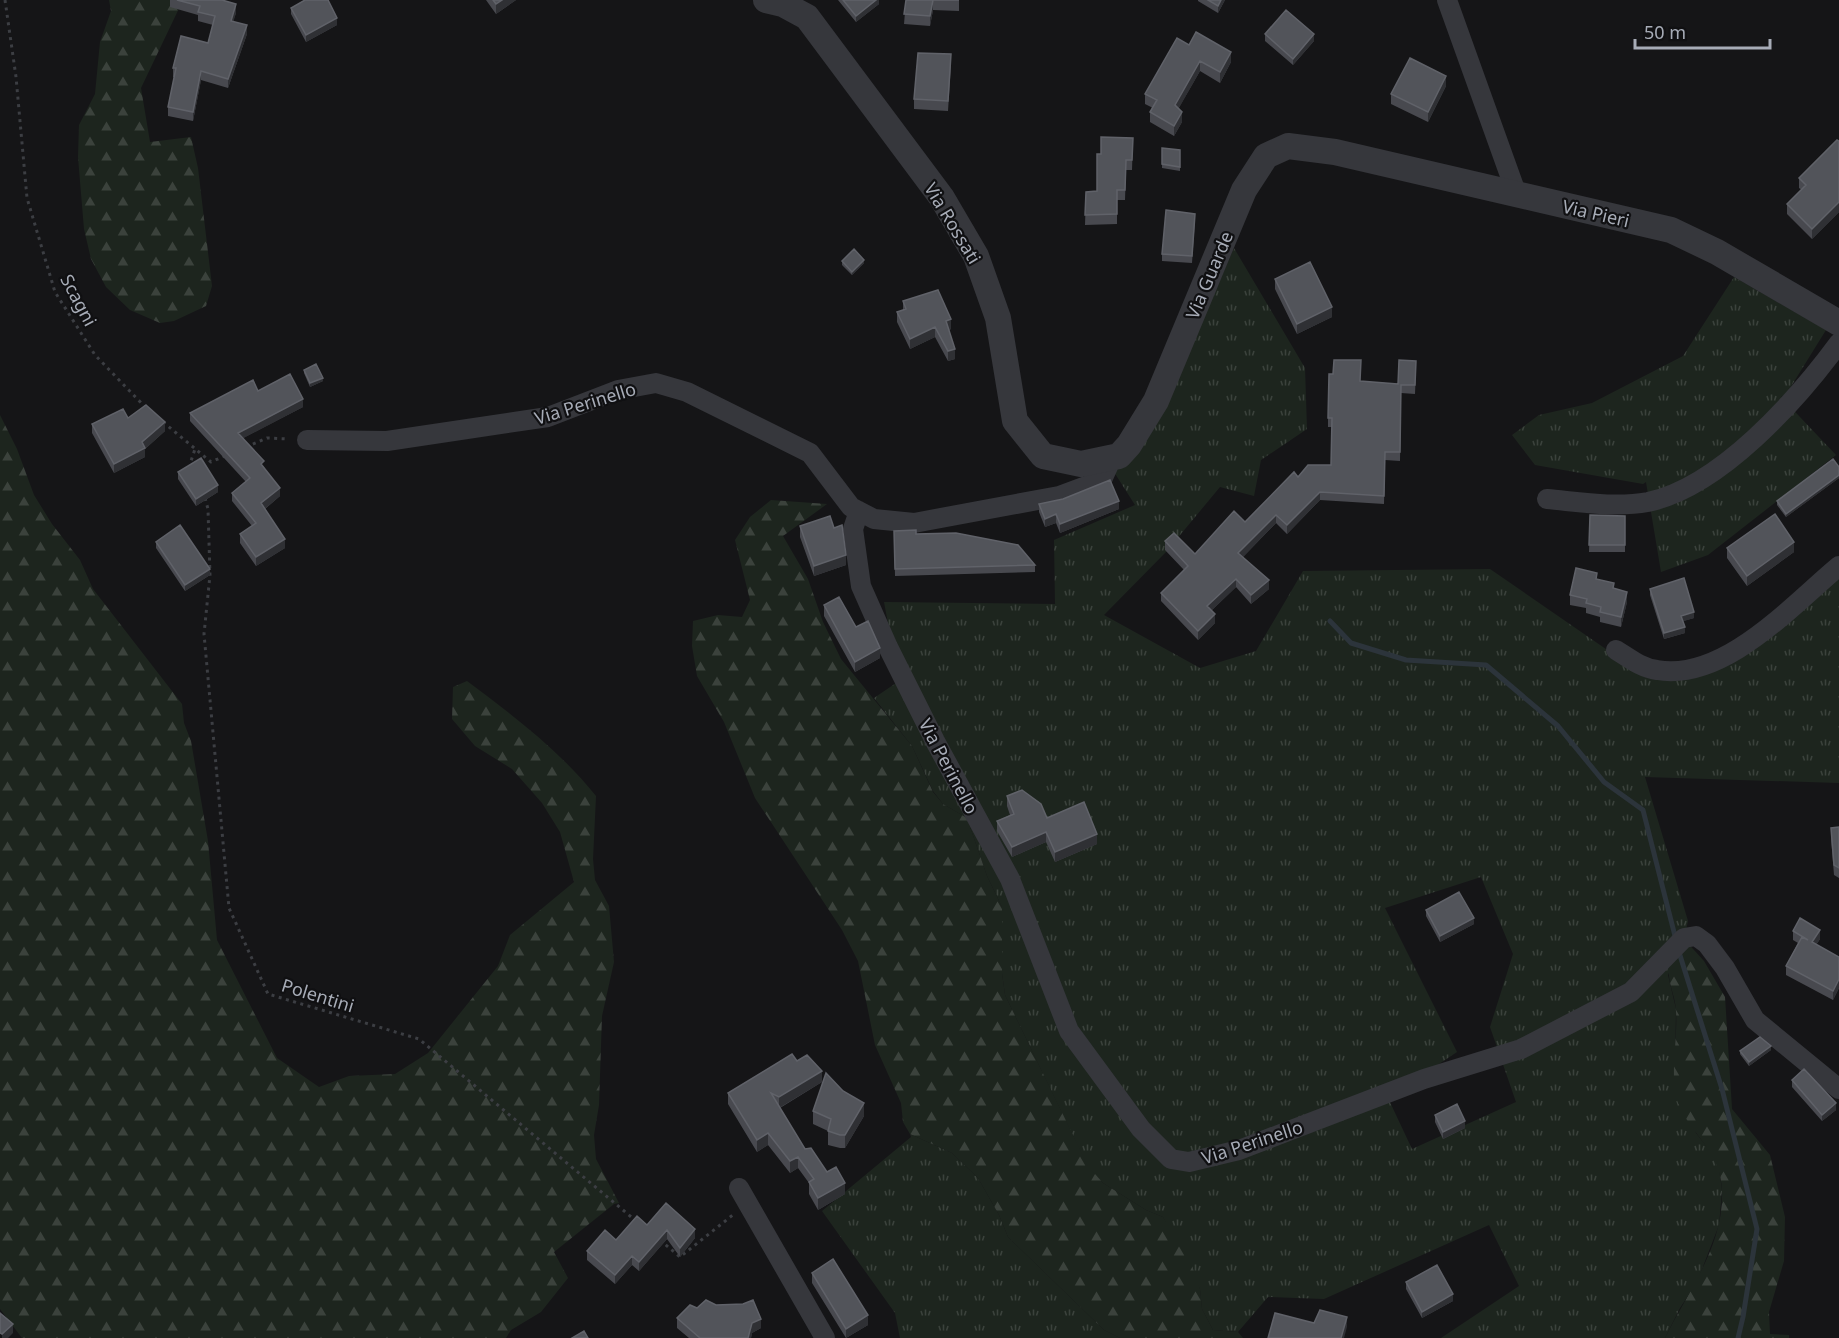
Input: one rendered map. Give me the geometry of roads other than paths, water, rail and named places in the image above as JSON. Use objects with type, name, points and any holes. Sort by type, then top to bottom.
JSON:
[{"type":"street","name":"Via Rossati","points":[[766,0],[783,4],[807,17],[942,198],[976,256],[998,318],[1016,421],[1043,456],[1081,465],[1115,458]]},
{"type":"street","points":[[1447,0],[1517,195]]},
{"type":"street","name":"Via Guarde","points":[[1115,458],[1130,445],[1156,400],[1244,190],[1266,156],[1288,146],[1335,152]]},
{"type":"street","name":"Via Pieri","points":[[1335,152],[1671,230],[1717,252],[1839,322]]},
{"type":"street","points":[[1547,499],[1620,505],[1649,502],[1683,489],[1757,437],[1813,380],[1839,343]]},
{"type":"street","name":"Via Perinello","points":[[307,440],[387,441],[537,419],[618,390],[656,383],[687,392],[810,453],[851,507],[874,519],[914,523],[1059,496],[1102,480],[1115,458]]},
{"type":"street","name":"Via Perinello","points":[[859,511],[853,529],[861,586],[888,647],[935,741],[1010,879],[1069,1031],[1141,1129],[1171,1159],[1189,1162],[1239,1150],[1424,1079],[1521,1049],[1631,992],[1678,945],[1696,936],[1707,944],[1755,1020],[1839,1089]]},
{"type":"street","points":[[1616,650],[1640,665],[1658,671],[1685,670],[1704,665],[1734,651],[1774,623],[1839,566]]},
{"type":"street","points":[[744,1196],[825,1338]]},
{"type":"waterway","points":[[1330,621],[1351,643],[1406,660],[1486,665],[1558,726],[1604,782],[1643,810],[1676,940]]},
{"type":"waterway","points":[[1678,949],[1722,1089],[1757,1229],[1738,1338]]}]
